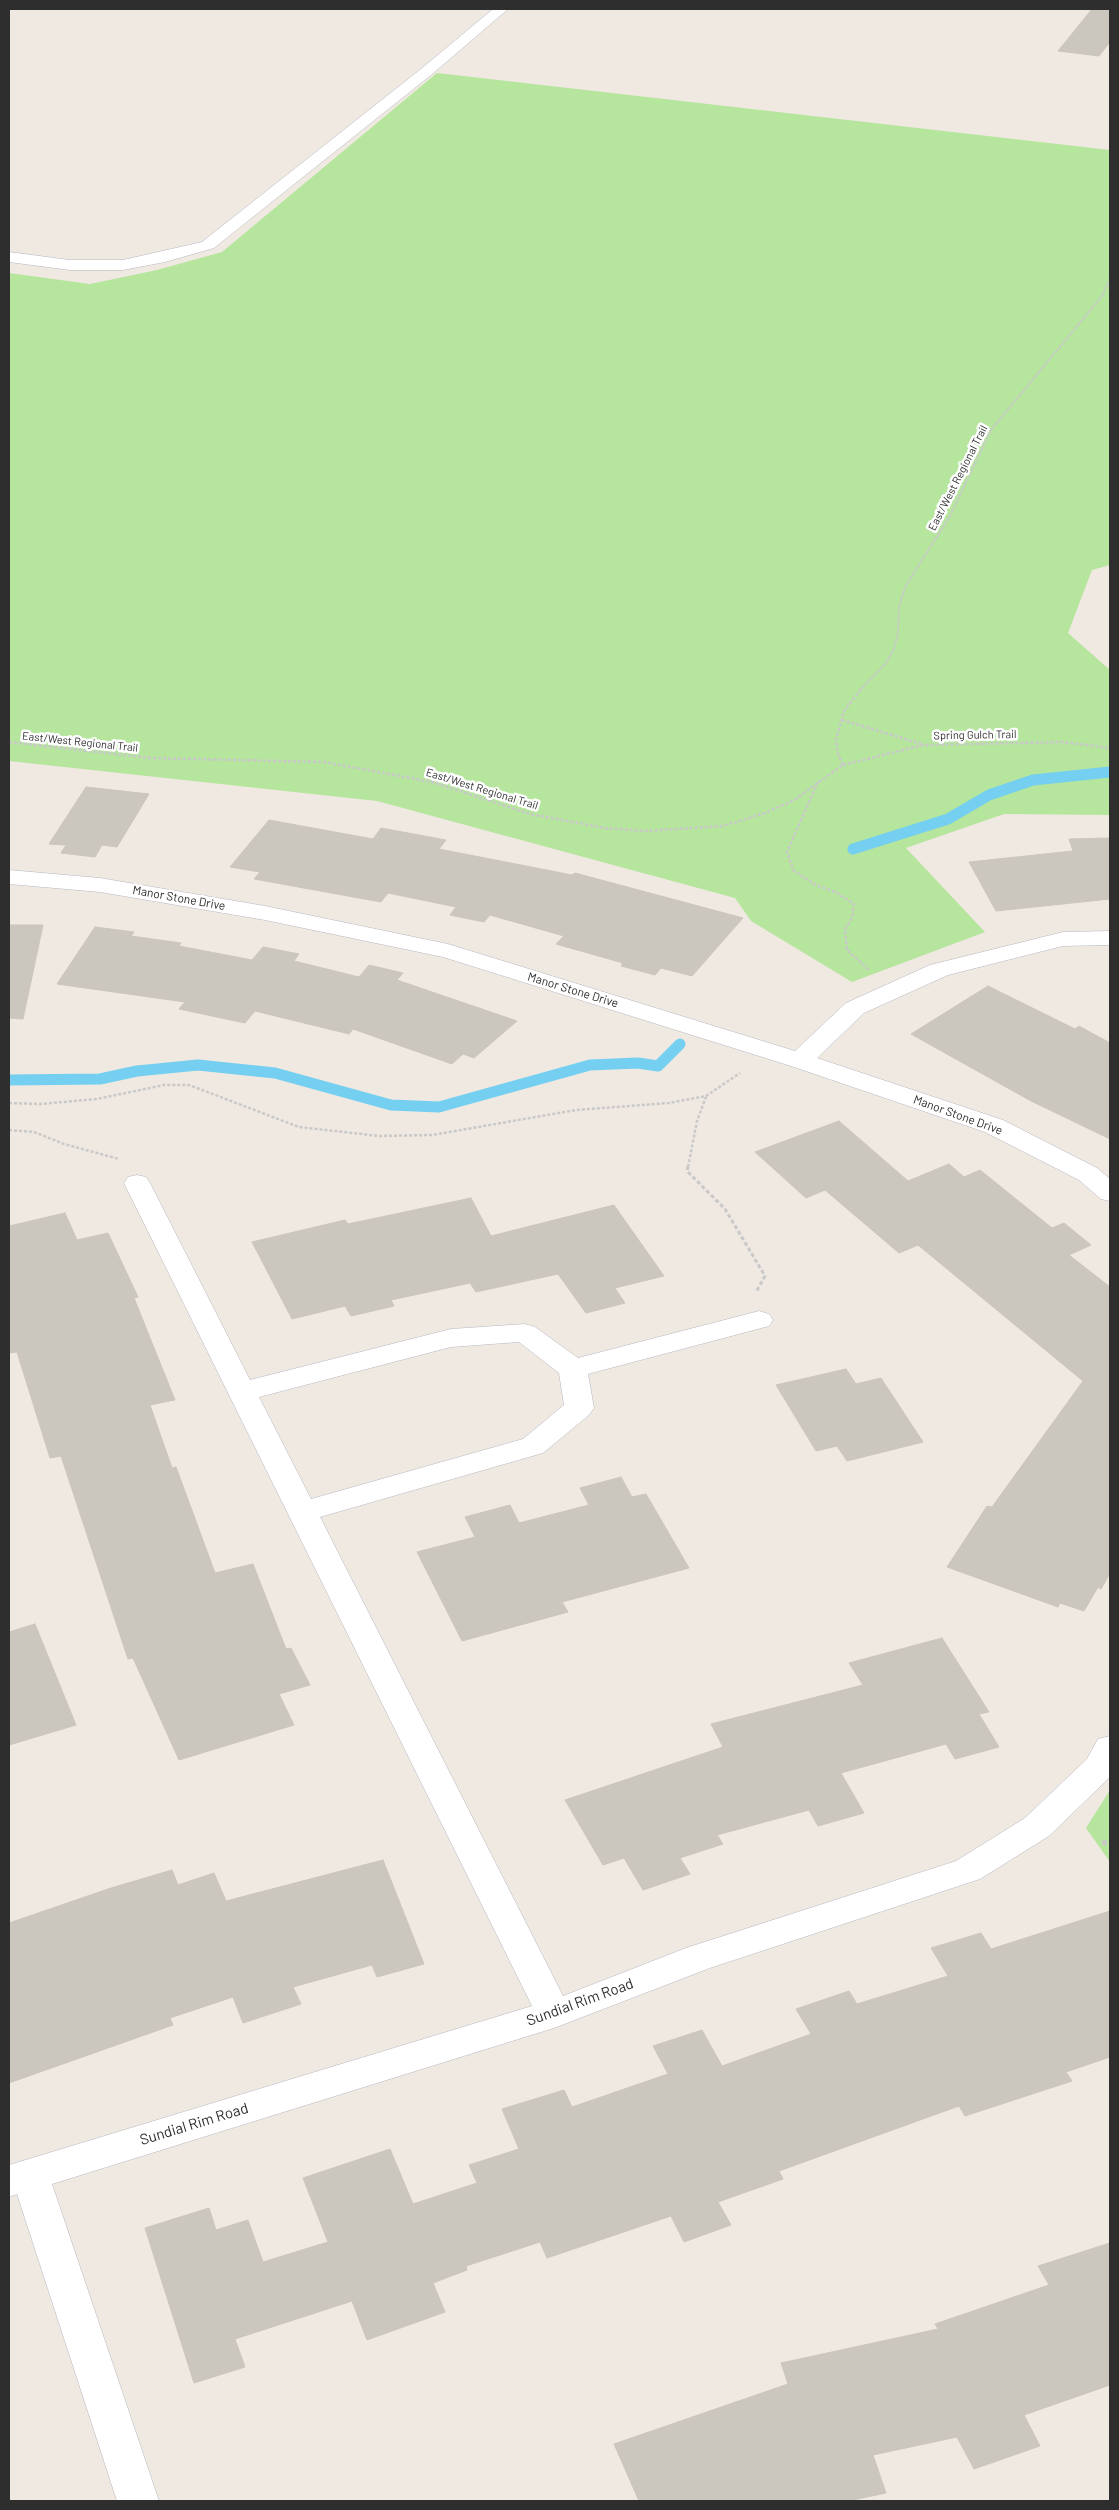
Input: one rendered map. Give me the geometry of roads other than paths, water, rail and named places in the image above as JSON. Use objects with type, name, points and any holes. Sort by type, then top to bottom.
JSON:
[{"type":"street","points":[[9,257],[70,265],[123,265],[165,258],[208,244],[426,72],[501,9]]},
{"type":"street","name":"Manor Stone Drive","points":[[9,877],[100,885],[256,911],[448,951],[800,1061],[994,1126],[1088,1174],[1110,1193]]},
{"type":"street","points":[[800,1061],[855,1008],[939,970],[1063,939],[1110,938]]},
{"type":"street","points":[[137,1183],[554,2014]]},
{"type":"street","points":[[573,1369],[758,1320]]},
{"type":"street","points":[[242,1392],[451,1338],[525,1333],[573,1369],[579,1408],[532,1446],[302,1512]]},
{"type":"street","name":"Sundial Rim Road","points":[[19,2178],[554,2014],[698,1958],[968,1870],[1037,1827],[1098,1768],[1110,1748]]},
{"type":"street","points":[[19,2178],[138,2501]]},
{"type":"waterway","points":[[853,849],[948,819],[989,795],[1033,780],[1110,772]]},
{"type":"waterway","points":[[9,1080],[100,1079],[137,1071],[198,1065],[275,1073],[391,1105],[439,1107],[590,1065],[638,1063],[658,1066],[680,1044]]}]
